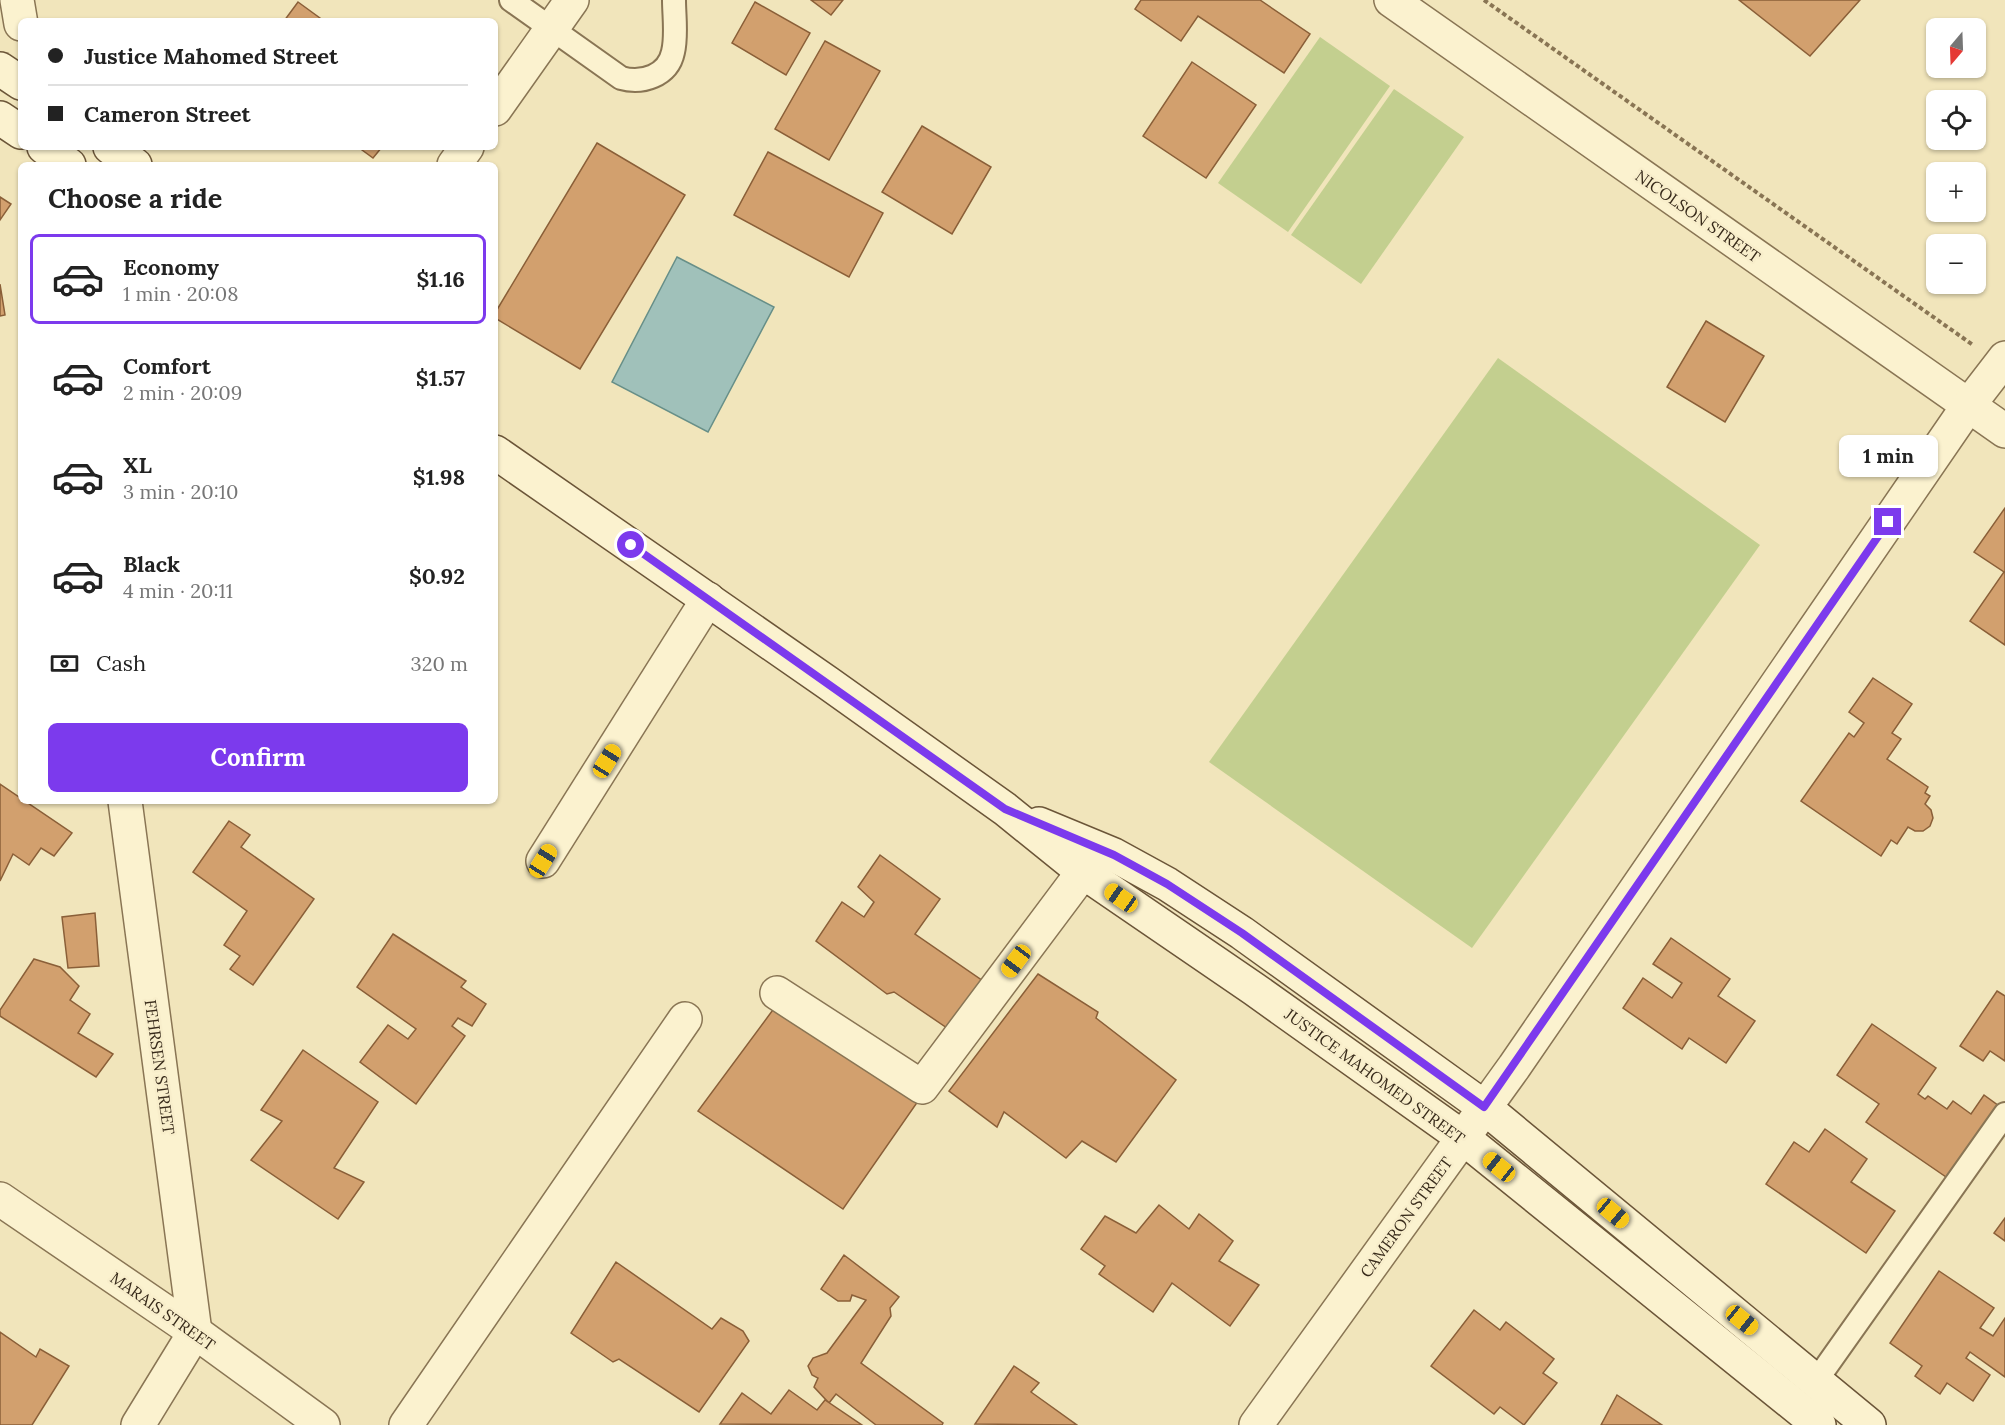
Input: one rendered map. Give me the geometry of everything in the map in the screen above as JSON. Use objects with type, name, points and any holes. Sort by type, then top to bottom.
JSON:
[{"type":"street","points":[[16,0],[20,18]]},
{"type":"street","points":[[498,105],[572,0]]},
{"type":"street","name":"NICOLSON STREET","points":[[1390,0],[2005,431]]},
{"type":"street","points":[[0,69],[18,81]]},
{"type":"street","points":[[0,118],[18,130]]},
{"type":"street","points":[[48,150],[65,162]]},
{"type":"street","points":[[114,150],[131,162]]},
{"type":"street","name":"CAMERON STREET","points":[[1256,1425],[1521,1058],[1968,406],[2002,361]]},
{"type":"street","name":"JUSTICE MAHOMED STREET","points":[[498,454],[1005,809],[1083,872],[1254,989],[1462,1137],[1819,1425]]},
{"type":"street","points":[[543,861],[708,599]]},
{"type":"street","name":"FEHRSEN STREET","points":[[124,804],[195,1332]]},
{"type":"street","name":"JUSTICE MAHOMED STREET","points":[[1005,809],[1114,855],[1167,884],[1242,933],[1484,1107],[1869,1425]]},
{"type":"street","points":[[777,993],[922,1087],[1083,872]]},
{"type":"street","points":[[406,1425],[685,1019]]},
{"type":"street","name":"MARAIS STREET","points":[[0,1199],[195,1332],[323,1425]]},
{"type":"street","points":[[138,1425],[195,1332]]},
{"type":"lane","points":[[511,0],[554,28],[621,78],[634,81],[655,76],[673,52],[674,0]]},
{"type":"lane","points":[[1816,1381],[2005,1114]]},
{"type":"path","points":[[1484,0],[2002,361]]},
{"type":"green space","points":[[1320,37],[1390,86],[1288,232],[1218,183]]},
{"type":"green space","points":[[1394,89],[1464,137],[1361,284],[1291,235]]},
{"type":"green space","points":[[1498,358],[1760,545],[1472,948],[1209,762]]},
{"type":"water","points":[[677,257],[774,307],[708,432],[612,382]]},
{"type":"building","points":[[811,0],[843,0],[831,15]]},
{"type":"building","points":[[1141,0],[1260,0],[1310,34],[1284,73],[1198,16],[1181,41],[1135,9]]},
{"type":"building","points":[[1739,0],[1860,0],[1810,56]]},
{"type":"building","points":[[298,2],[320,18],[286,18]]},
{"type":"building","points":[[755,2],[810,33],[786,75],[732,43]]},
{"type":"building","points":[[825,41],[880,71],[829,160],[775,129]]},
{"type":"building","points":[[1192,62],[1256,105],[1206,178],[1143,136]]},
{"type":"building","points":[[922,126],[991,167],[952,234],[882,192]]},
{"type":"building","points":[[597,143],[685,195],[580,369],[498,320],[498,308]]},
{"type":"building","points":[[362,150],[380,150],[373,158]]},
{"type":"building","points":[[768,152],[883,213],[849,277],[734,215]]},
{"type":"building","points":[[0,197],[11,204],[0,220]]},
{"type":"building","points":[[0,284],[5,315],[0,316]]},
{"type":"building","points":[[1706,321],[1764,356],[1725,422],[1667,387]]},
{"type":"building","points":[[2005,508],[2005,645],[1970,621],[2004,572],[1974,552]]},
{"type":"building","points":[[1873,678],[1912,704],[1892,733],[1901,739],[1887,759],[1928,787],[1925,793],[1930,796],[1925,804],[1931,810],[1933,818],[1930,826],[1923,831],[1915,831],[1908,827],[1897,844],[1891,840],[1881,856],[1801,801],[1849,733],[1854,737],[1864,723],[1849,712]]},
{"type":"building","points":[[0,784],[18,796],[18,804],[29,804],[72,833],[54,856],[41,848],[29,865],[13,854],[0,881]]},
{"type":"building","points":[[229,821],[250,835],[241,847],[314,899],[253,985],[230,969],[240,956],[224,945],[247,911],[193,872]]},
{"type":"building","points":[[880,855],[940,899],[915,934],[983,981],[950,1030],[894,992],[887,994],[816,941],[842,902],[864,917],[874,902],[858,887]]},
{"type":"building","points":[[95,913],[99,966],[68,968],[62,917]]},
{"type":"building","points":[[393,934],[466,981],[461,987],[486,1004],[472,1026],[458,1018],[452,1026],[465,1036],[416,1104],[360,1062],[388,1025],[408,1039],[416,1029],[357,987]]},
{"type":"building","points":[[1671,938],[1730,979],[1718,996],[1755,1021],[1726,1063],[1689,1038],[1682,1049],[1623,1008],[1643,978],[1672,998],[1682,983],[1653,964]]},
{"type":"building","points":[[34,959],[60,967],[79,986],[70,1000],[90,1014],[78,1033],[113,1054],[96,1077],[0,1016],[0,1010]]},
{"type":"building","points":[[1038,974],[1098,1012],[1096,1018],[1176,1080],[1116,1162],[1082,1141],[1066,1158],[1004,1112],[997,1127],[949,1091]]},
{"type":"building","points":[[1997,991],[2005,996],[2005,1061],[1990,1051],[1983,1061],[1960,1046]]},
{"type":"building","points":[[781,999],[923,1094],[843,1209],[698,1111]]},
{"type":"building","points":[[1872,1024],[1936,1068],[1918,1094],[1925,1099],[1928,1096],[1947,1109],[1953,1101],[1971,1114],[1984,1095],[1999,1106],[1949,1179],[1866,1122],[1879,1104],[1837,1075]]},
{"type":"building","points":[[303,1050],[378,1102],[334,1168],[364,1182],[338,1219],[251,1160],[282,1121],[261,1110]]},
{"type":"building","points":[[1825,1129],[1867,1159],[1851,1182],[1895,1211],[1866,1253],[1766,1184],[1794,1142],[1809,1152]]},
{"type":"building","points":[[1159,1205],[1189,1229],[1199,1214],[1233,1241],[1219,1261],[1259,1285],[1230,1326],[1172,1283],[1153,1312],[1099,1274],[1105,1266],[1081,1249],[1105,1216],[1136,1233]]},
{"type":"building","points":[[2005,1218],[2005,1241],[1994,1233]]},
{"type":"building","points":[[844,1255],[899,1297],[890,1308],[891,1316],[861,1363],[943,1423],[942,1425],[876,1425],[836,1394],[829,1403],[814,1387],[818,1378],[812,1375],[808,1366],[813,1358],[827,1353],[866,1300],[852,1295],[850,1301],[838,1301],[821,1289]]},
{"type":"building","points":[[616,1262],[712,1329],[721,1318],[743,1331],[749,1341],[699,1412],[619,1359],[613,1362],[571,1333]]},
{"type":"building","points":[[1939,1271],[1994,1308],[1980,1328],[1993,1336],[2005,1318],[2005,1377],[1970,1352],[1966,1358],[1990,1375],[1973,1401],[1947,1383],[1940,1394],[1915,1376],[1922,1366],[1890,1343]]},
{"type":"building","points":[[1474,1310],[1500,1330],[1506,1322],[1554,1359],[1543,1373],[1557,1383],[1524,1425],[1500,1407],[1494,1414],[1431,1366]]},
{"type":"building","points":[[0,1332],[36,1357],[40,1349],[69,1366],[32,1425],[0,1425]]},
{"type":"building","points":[[1014,1366],[1039,1383],[1031,1392],[1077,1425],[975,1424]]},
{"type":"building","points":[[789,1390],[817,1410],[825,1400],[862,1425],[720,1424],[742,1393],[771,1414]]},
{"type":"building","points":[[1617,1395],[1662,1425],[1601,1425]]},
{"type":"route","points":[[631,545],[1005,809],[1114,855],[1167,884],[1242,933],[1484,1107],[1514,1067],[1888,522]]}]
